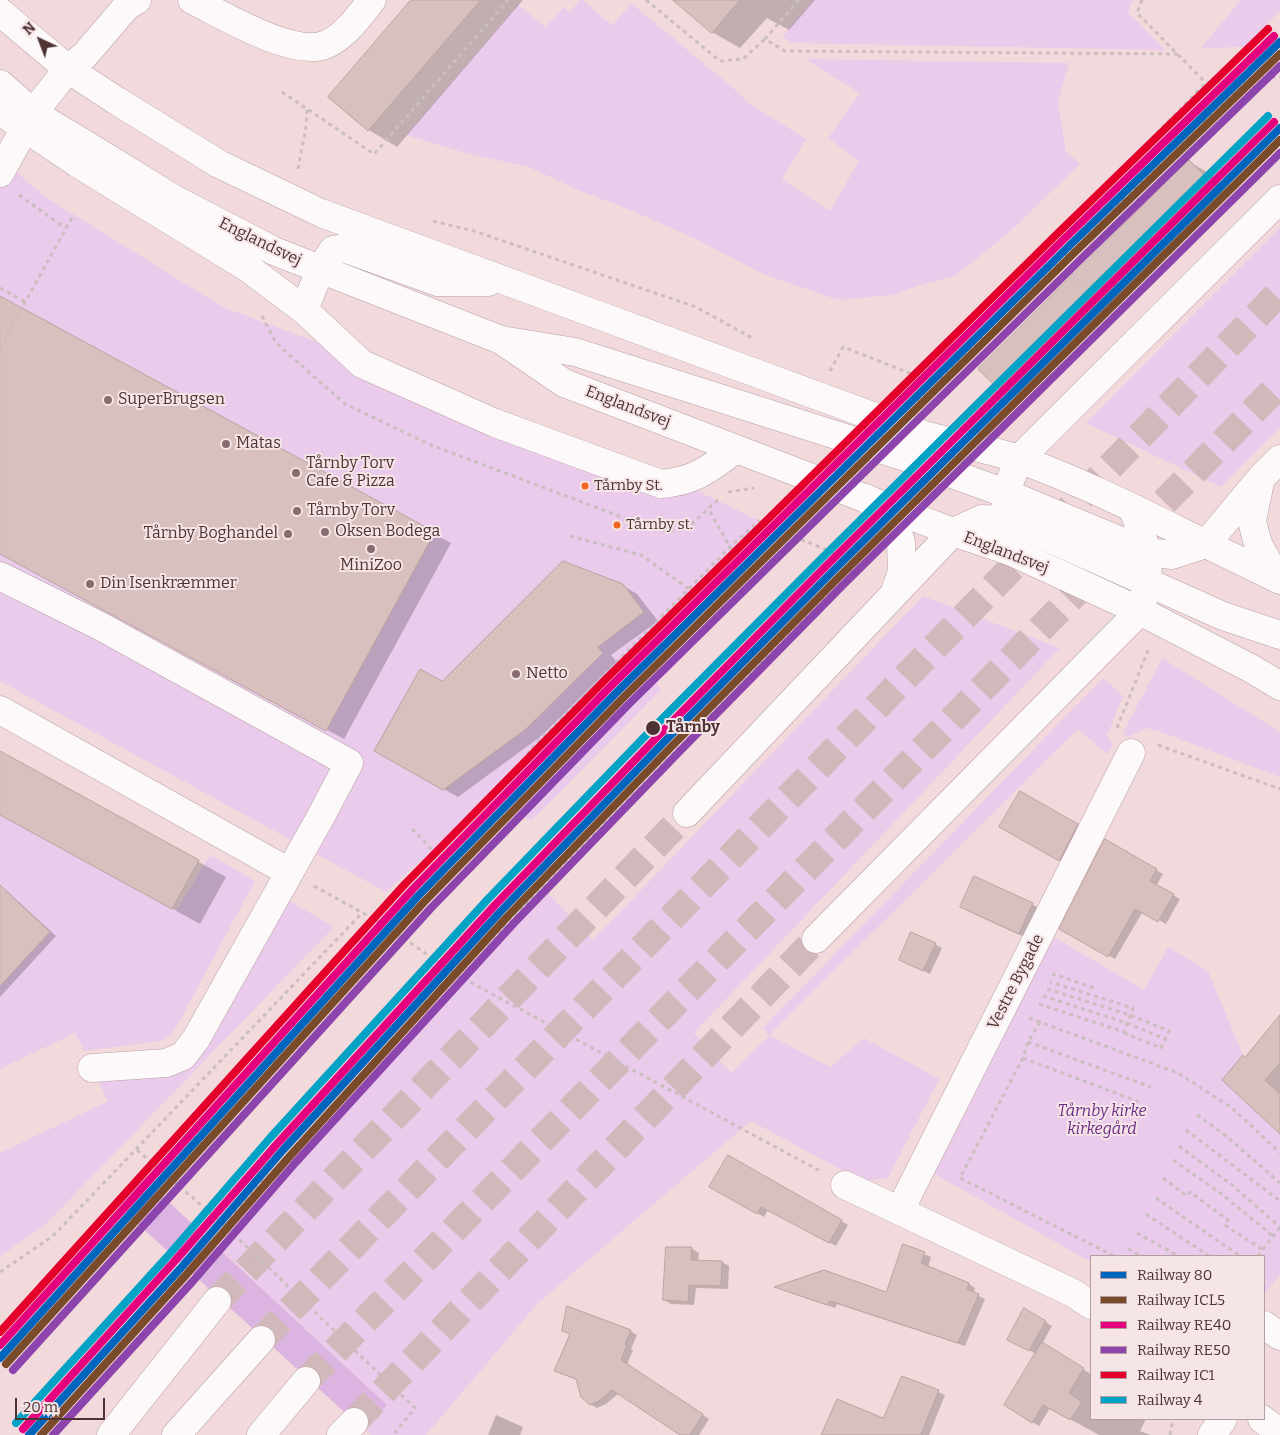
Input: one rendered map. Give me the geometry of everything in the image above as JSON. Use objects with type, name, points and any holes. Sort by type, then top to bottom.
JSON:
[{"type":"main road","points":[[7,182],[29,120],[68,69],[85,55],[127,6],[136,0]]},
{"type":"main road","points":[[201,1],[278,41],[302,47],[324,45],[344,33],[372,0]]},
{"type":"main road","points":[[0,12],[68,69],[219,164],[321,214],[924,435],[1019,459],[1132,508],[1279,579]]},
{"type":"main road","name":"Englandsvej","points":[[0,84],[29,120],[274,251],[501,340],[564,383],[954,532],[1012,552],[1140,611],[1252,669],[1280,686]]},
{"type":"main road","points":[[0,112],[29,120],[77,163],[248,268],[304,310],[362,364],[495,423],[661,484],[693,478],[708,470],[736,448]]},
{"type":"main road","points":[[1012,552],[1005,493],[1019,459],[1280,199]]},
{"type":"main road","points":[[304,310],[320,270],[333,250],[344,248],[438,282],[509,282]]},
{"type":"main road","points":[[501,340],[575,352],[898,455],[1005,493],[1147,552],[1172,555],[1206,544],[1218,532],[1261,478],[1280,459]]},
{"type":"main road","points":[[1261,478],[1252,521],[1258,544],[1279,579]]},
{"type":"main road","points":[[866,498],[896,525],[901,543],[902,571],[893,595]]},
{"type":"main road","points":[[816,939],[1140,611],[1148,582],[1147,552],[1132,508]]},
{"type":"main road","points":[[686,813],[954,532],[982,518],[1008,520],[1223,616],[1280,635]]},
{"type":"main road","points":[[0,576],[100,626],[349,762],[196,1039],[183,1056],[166,1063],[92,1068]]},
{"type":"main road","points":[[0,710],[289,872]]},
{"type":"main road","name":"Vestre Bygade","points":[[900,1210],[1132,753]]},
{"type":"main road","points":[[845,1184],[1073,1294],[1090,1304]]},
{"type":"main road","points":[[111,1435],[217,1301]]},
{"type":"main road","points":[[1265,1326],[1280,1336]]},
{"type":"main road","points":[[176,1435],[260,1340]]},
{"type":"main road","points":[[260,1435],[306,1381]]},
{"type":"main road","points":[[1212,1435],[1222,1420]]},
{"type":"path","points":[[282,92],[374,154],[508,0]]},
{"type":"path","points":[[646,0],[720,61],[743,59],[765,40],[799,0]]},
{"type":"path","points":[[1142,0],[1138,13],[1206,83]]},
{"type":"path","points":[[765,40],[785,51],[1177,54]]},
{"type":"path","points":[[828,375],[843,347],[917,376],[1206,83],[1247,78],[1280,77]]},
{"type":"path","points":[[923,407],[915,404],[1247,78]]},
{"type":"path","points":[[290,199],[297,177],[306,127],[307,108]]},
{"type":"path","points":[[988,410],[1280,118]]},
{"type":"path","points":[[7,182],[65,228]]},
{"type":"path","points":[[0,347],[74,214]]},
{"type":"path","points":[[426,219],[474,231],[696,307],[757,340]]},
{"type":"path","points":[[1060,262],[1099,300]]},
{"type":"path","points":[[0,288],[25,302]]},
{"type":"path","points":[[223,1224],[457,975],[859,563],[788,534],[752,568],[730,548],[708,508]]},
{"type":"path","points":[[383,924],[506,796],[530,750],[760,520]]},
{"type":"path","points":[[570,536],[641,555],[689,589]]},
{"type":"path","points":[[1149,647],[1113,736],[1132,753],[1150,742],[1280,789]]},
{"type":"path","points":[[412,828],[443,862]]},
{"type":"path","points":[[289,872],[383,924],[457,975],[845,1184]]},
{"type":"path","points":[[0,1272],[53,1236],[363,912]]},
{"type":"path","points":[[1031,1018],[1054,974],[1094,988]]},
{"type":"path","points":[[1050,982],[1133,1008],[1124,1032]]},
{"type":"path","points":[[1039,1004],[1124,1032],[1162,1048],[1168,1031],[1130,1015],[1047,989]]},
{"type":"path","points":[[1043,996],[1127,1023],[1165,1039]]},
{"type":"path","points":[[1003,1008],[1178,1073],[1232,1108],[1280,1153]]},
{"type":"path","points":[[1040,1022],[1028,1042],[1023,1058],[960,1178],[1112,1255]]},
{"type":"path","points":[[1028,1042],[1151,1087]]},
{"type":"path","points":[[1023,1058],[1142,1103]]},
{"type":"path","points":[[1197,1115],[1225,1135],[1280,1183]]},
{"type":"path","points":[[1186,1130],[1280,1201]]},
{"type":"path","points":[[1179,1146],[1232,1185],[1280,1227],[1259,1255]]},
{"type":"path","points":[[137,1150],[223,1224],[415,1408],[393,1435]]},
{"type":"path","points":[[1174,1160],[1219,1192],[1273,1236]]},
{"type":"path","points":[[1163,1178],[1187,1196],[1190,1192],[1228,1220],[1225,1225],[1263,1250]]},
{"type":"path","points":[[1156,1198],[1239,1255]]},
{"type":"path","points":[[1146,1214],[1208,1255]]},
{"type":"path","points":[[1137,1233],[1176,1255]]},
{"type":"path","points":[[1128,1249],[1139,1255]]},
{"type":"path","points":[[1170,1435],[1173,1420]]},
{"type":"green space","points":[[580,0],[583,0],[612,26],[631,3],[739,93],[747,102],[806,139],[782,179],[830,211],[859,161],[828,138],[860,93],[805,59],[1069,63],[1058,102],[1066,152],[1080,164],[1005,236],[955,276],[891,295],[838,300],[763,274],[696,239],[628,209],[578,190],[529,167],[469,154],[406,135],[518,5],[545,27],[564,7],[570,12]]},
{"type":"green space","points":[[814,0],[1133,0],[1128,12],[1165,50],[792,43],[782,36]]},
{"type":"green space","points":[[1241,0],[1280,0],[1280,11],[1244,47],[1201,48]]},
{"type":"green space","points":[[0,158],[47,198],[223,307],[635,461],[762,522],[638,652],[661,690],[532,820],[481,807],[386,892],[0,681]]},
{"type":"green space","points":[[1280,227],[1280,427],[1221,487],[1086,423]]},
{"type":"green space","points":[[923,596],[1060,648],[694,1033],[731,1073],[769,1036],[763,1028],[1103,678],[1123,696],[1107,736],[1113,746],[1107,754],[1078,729],[769,1035],[830,1067],[864,1038],[939,1079],[888,1178],[862,1181],[751,1121],[538,1303],[426,1435],[371,1435],[364,1430],[387,1405],[215,1244],[548,893],[593,940]]},
{"type":"green space","points":[[1162,658],[1280,732],[1280,777],[1161,732],[1146,728],[1128,737],[1123,733]]},
{"type":"green space","points":[[0,815],[176,911],[210,855],[255,881],[173,1033],[161,1041],[84,1051],[75,1033],[0,1069]]},
{"type":"green space","points":[[288,900],[334,927],[44,1226],[0,1256],[0,1153],[108,1101],[99,1082],[174,1075],[190,1066]]},
{"type":"green space","name":"Tårnby kirke kirkegård","points":[[1052,936],[1144,990],[1168,947],[1208,971],[1243,1055],[1222,1080],[1280,1134],[1280,1274],[1265,1294],[1265,1255],[1090,1255],[1090,1261],[933,1173]]},
{"type":"shaded area","points":[[142,1177],[387,1405],[364,1430],[117,1205]]},
{"type":"building","points":[[411,0],[481,0],[368,131],[328,97]]},
{"type":"building","points":[[673,0],[740,0],[712,33]]},
{"type":"building","points":[[1189,160],[1208,179],[997,388],[978,369]]},
{"type":"building","name":"Tårnby Torv","points":[[0,296],[435,532],[326,731],[0,554]]},
{"type":"building","name":"Netto","points":[[563,561],[623,584],[644,612],[598,647],[603,653],[526,729],[443,790],[374,751],[420,669],[442,681]]},
{"type":"building","points":[[0,751],[199,860],[172,909],[0,815]]},
{"type":"building","points":[[1020,791],[1078,824],[1059,861],[999,827]]},
{"type":"building","points":[[1105,839],[1157,869],[1150,881],[1174,894],[1158,922],[1135,909],[1108,957],[1059,929]]},
{"type":"building","points":[[974,876],[1033,903],[1019,934],[960,907]]},
{"type":"building","points":[[0,885],[50,932],[0,986]]},
{"type":"building","points":[[911,932],[936,943],[923,971],[899,960]]},
{"type":"building","points":[[1280,1015],[1280,1063],[1265,1080],[1280,1094],[1280,1134],[1222,1080],[1243,1055],[1245,1057]]},
{"type":"building","points":[[728,1155],[842,1220],[829,1243],[761,1207],[757,1214],[709,1187]]},
{"type":"building","points":[[903,1244],[925,1252],[921,1263],[969,1283],[967,1289],[979,1294],[958,1343],[830,1301],[827,1305],[774,1287],[824,1270],[886,1292]]},
{"type":"building","points":[[666,1247],[692,1247],[691,1260],[722,1261],[721,1286],[689,1285],[688,1302],[663,1300]]},
{"type":"building","points":[[567,1306],[631,1330],[621,1360],[703,1414],[690,1435],[680,1435],[612,1390],[599,1401],[590,1405],[581,1397],[576,1379],[554,1371],[570,1334],[562,1331]]},
{"type":"building","points":[[1024,1308],[1046,1321],[1029,1351],[1007,1340]]},
{"type":"building","points":[[1042,1342],[1084,1368],[1069,1393],[1082,1402],[1070,1420],[1043,1405],[1032,1423],[1004,1405]]},
{"type":"building","points":[[902,1376],[939,1390],[922,1435],[821,1435],[837,1399],[883,1418]]},
{"type":"tunnel","points":[[261,1340],[1280,292]]},
{"type":"tunnel","points":[[1135,532],[1280,384]]},
{"type":"tunnel","points":[[306,1381],[1100,568]]},
{"type":"tunnel","points":[[217,1301],[687,813]]},
{"type":"tunnel","points":[[354,1422],[816,939]]},
{"type":"rail line","name":"IC1","points":[[0,1332],[405,884],[605,680],[1056,235],[1268,29]]},
{"type":"rail line","name":"RE40","points":[[0,1345],[412,890],[611,686],[1062,241],[1274,36]]},
{"type":"rail line","name":"80","points":[[0,1358],[418,896],[617,692],[1068,247],[1280,42]]},
{"type":"rail line","name":"ICL5","points":[[6,1364],[424,902],[623,698],[1074,253],[1280,54]]},
{"type":"rail line","name":"RE50","points":[[13,1370],[431,908],[629,704],[1280,66]]},
{"type":"rail line","name":"4","points":[[16,1423],[167,1257],[270,1138],[488,899],[653,728],[819,561],[1268,116]]},
{"type":"rail line","name":"RE40","points":[[23,1429],[173,1263],[277,1144],[495,905],[825,567],[1274,122]]},
{"type":"rail line","name":"80","points":[[29,1435],[180,1269],[283,1150],[501,911],[831,573],[1280,128]]},
{"type":"rail line","name":"ICL5","points":[[41,1435],[507,917],[837,579],[1280,140]]},
{"type":"rail line","name":"RE50","points":[[53,1435],[193,1281],[296,1162],[514,923],[843,585],[1280,153]]},
{"type":"place","name":"SuperBrugsen","points":[[108,400]]},
{"type":"place","name":"Matas","points":[[226,444]]},
{"type":"place","name":"Tårnby Torv Cafe & Pizza","points":[[296,473]]},
{"type":"place","name":"Tårnby St.","points":[[585,486]]},
{"type":"place","name":"Tårnby Torv","points":[[297,511]]},
{"type":"place","name":"Tårnby st.","points":[[617,525]]},
{"type":"place","name":"Oksen Bodega","points":[[325,532]]},
{"type":"place","name":"Tårnby Boghandel","points":[[288,534]]},
{"type":"place","name":"MiniZoo","points":[[371,549]]},
{"type":"place","name":"Din Isenkræmmer","points":[[90,584]]},
{"type":"place","name":"Netto","points":[[516,674]]},
{"type":"place","name":"Tårnby","points":[[653,728]]}]
